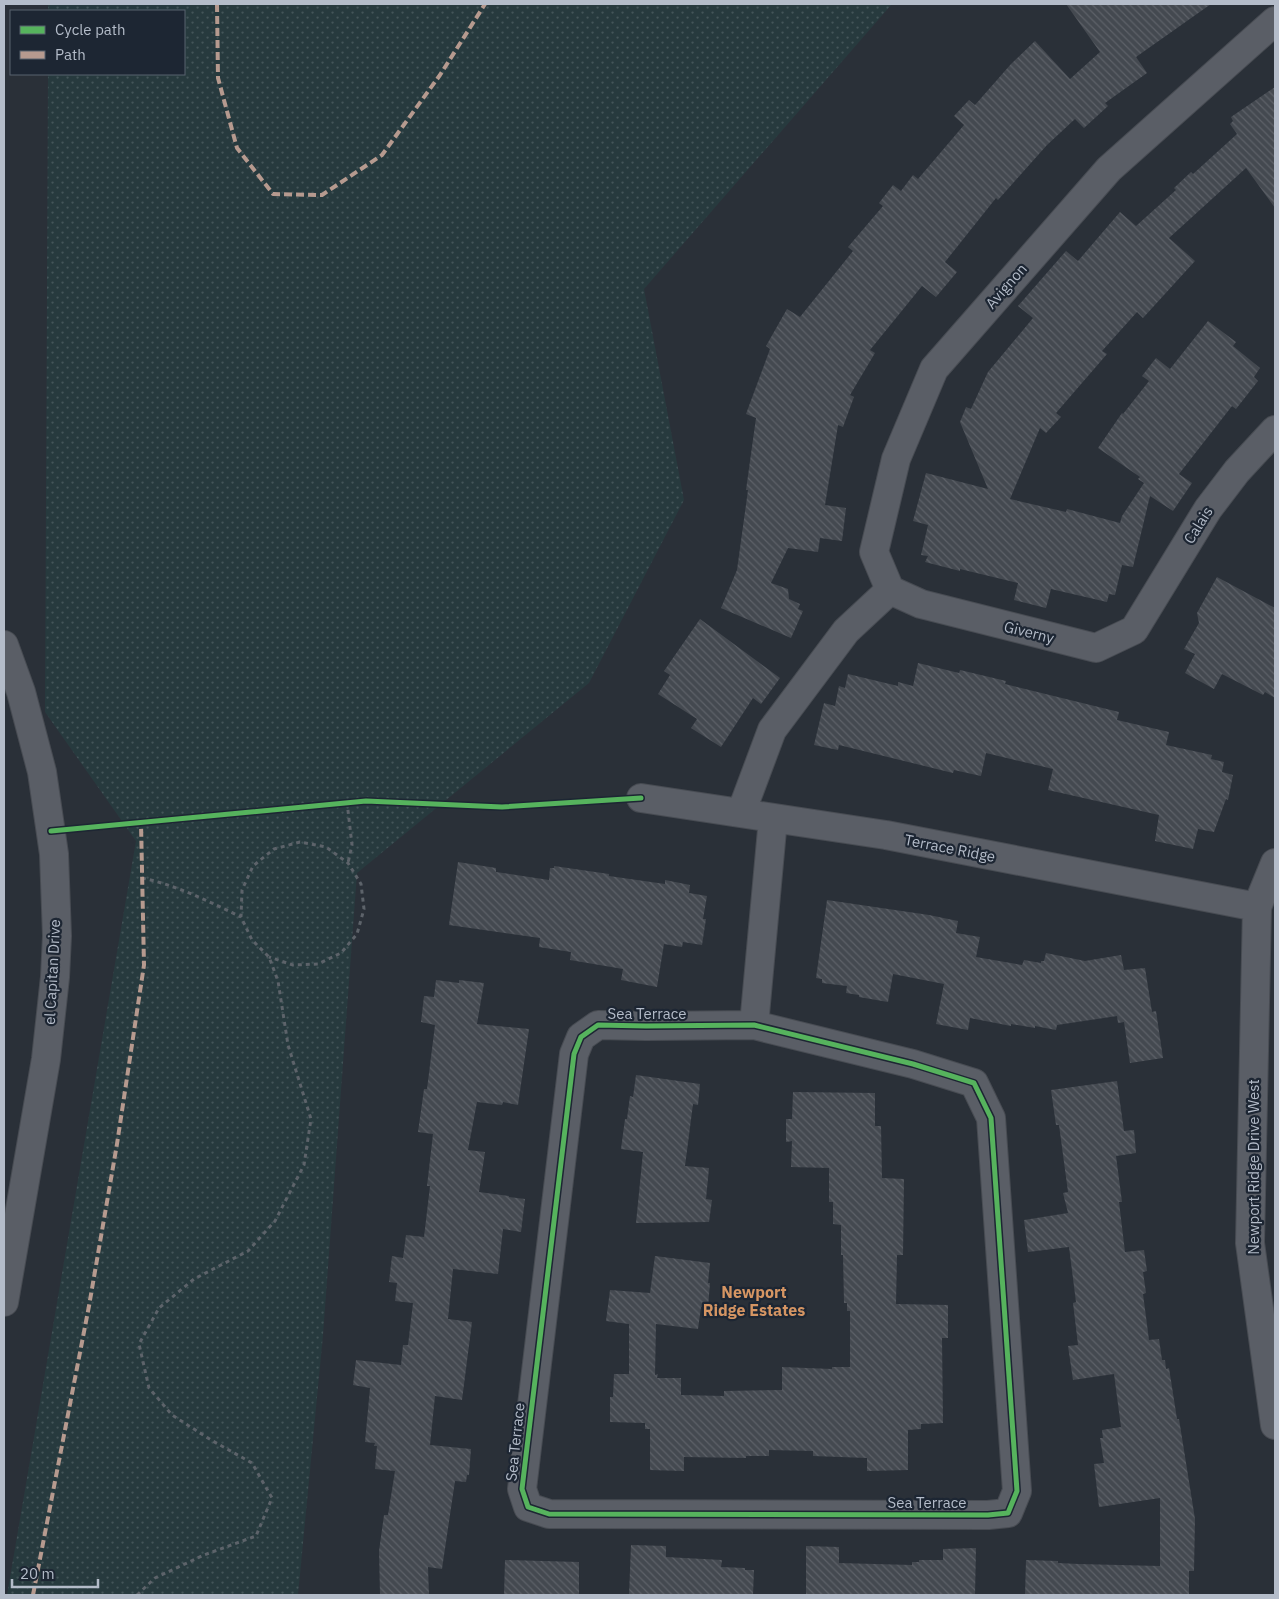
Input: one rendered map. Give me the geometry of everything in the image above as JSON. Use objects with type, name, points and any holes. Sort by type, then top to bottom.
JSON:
[{"type":"street","name":"Avignon","points":[[890,590],[874,552],[896,459],[934,368],[1109,169],[1275,21]]},
{"type":"street","name":"Calais","points":[[1134,630],[1208,509],[1237,472],[1275,430]]},
{"type":"street","name":"Giverny","points":[[890,590],[921,604],[1096,648],[1134,630]]},
{"type":"street","points":[[741,814],[772,730],[846,631],[890,590]]},
{"type":"street","name":"el Capitan Drive","points":[[4,645],[21,692],[42,772],[54,854],[57,936],[55,978],[46,1059],[4,1302]]},
{"type":"street","name":"Terrace Ridge","points":[[641,798],[886,835],[1257,908]]},
{"type":"street","points":[[754,1025],[773,818]]},
{"type":"street","points":[[1257,908],[1275,863]]},
{"type":"street","name":"Newport Ridge Drive West","points":[[1257,908],[1250,1243],[1275,1425]]},
{"type":"street","name":"Sea Terrace","points":[[598,1025],[754,1025],[913,1064],[974,1083],[991,1118],[1017,1491],[1008,1513],[988,1515],[549,1514],[528,1507],[522,1488],[574,1054],[581,1037],[598,1025]]},
{"type":"path","points":[[337,803],[356,801]]},
{"type":"path","points":[[347,802],[352,845],[348,863]]},
{"type":"path","points":[[137,1595],[155,1578],[256,1536],[272,1498],[252,1463],[210,1440],[172,1415],[149,1388],[139,1344],[159,1308],[194,1279],[248,1251],[275,1221],[304,1165],[311,1119],[288,1045],[278,981],[269,957],[252,940],[242,917],[242,890],[253,866],[274,849],[300,842],[326,847],[348,863],[361,884],[364,910],[357,934],[341,953],[318,964],[293,965],[269,957]]},
{"type":"path","points":[[142,878],[204,899],[242,917]]},
{"type":"green space","points":[[48,4],[892,4],[644,289],[684,500],[589,683],[357,873],[323,1335],[298,1595],[7,1595],[136,841],[45,712],[48,75],[185,75],[185,10],[48,10]]},
{"type":"building","points":[[1066,4],[1211,4],[1136,57],[1147,73],[1105,103],[1108,106],[1084,128],[1075,119],[1047,145],[998,200],[996,198],[945,262],[957,272],[936,297],[922,286],[870,350],[875,353],[850,395],[854,397],[843,427],[838,425],[825,505],[846,508],[842,541],[820,538],[818,552],[788,548],[771,583],[788,589],[789,599],[800,604],[798,609],[803,611],[791,638],[721,608],[737,570],[748,490],[746,490],[756,418],[746,414],[770,349],[766,346],[787,309],[800,317],[853,251],[848,247],[883,206],[879,203],[893,185],[901,191],[913,175],[918,179],[964,125],[954,116],[969,100],[975,105],[1011,64],[1035,41],[1070,79],[1100,52]]},
{"type":"building","points":[[1275,87],[1275,208],[1246,168],[1169,238],[1195,261],[1143,318],[1137,312],[1102,351],[1107,354],[1056,413],[1061,417],[1046,433],[1040,428],[1010,499],[1066,512],[1067,509],[1120,523],[1122,516],[1144,483],[1138,479],[1140,477],[1098,448],[1122,413],[1149,381],[1142,376],[1156,358],[1170,369],[1208,321],[1236,342],[1233,346],[1260,368],[1254,377],[1258,381],[1236,409],[1232,406],[1179,474],[1192,483],[1173,511],[1150,496],[1133,567],[1122,565],[1115,595],[1109,594],[1107,602],[1051,589],[1046,608],[1014,600],[1018,583],[925,562],[928,556],[921,555],[928,525],[913,521],[926,473],[988,489],[960,422],[966,407],[971,409],[988,372],[1033,318],[1018,306],[1066,251],[1078,261],[1120,212],[1136,226],[1176,190],[1174,188],[1191,172],[1193,174],[1237,134],[1230,124],[1233,121],[1231,117]]},
{"type":"building","points":[[1217,577],[1275,608],[1275,698],[1265,692],[1263,695],[1222,674],[1214,689],[1185,673],[1195,654],[1184,649],[1199,623],[1197,613]]},
{"type":"building","points":[[700,619],[780,678],[761,704],[753,698],[721,747],[691,728],[697,719],[658,694],[670,675],[664,671]]},
{"type":"building","points":[[918,663],[959,673],[960,670],[1006,681],[1005,684],[1119,712],[1117,720],[1169,732],[1166,745],[1212,755],[1211,759],[1224,762],[1222,772],[1233,775],[1228,800],[1226,799],[1214,832],[1198,829],[1193,849],[1155,841],[1159,815],[1048,790],[1053,769],[986,753],[981,776],[954,770],[953,773],[839,745],[838,750],[814,745],[824,703],[835,706],[839,686],[845,688],[848,674],[898,686],[898,682],[913,686]]},
{"type":"building","points":[[458,862],[496,868],[496,872],[549,880],[550,868],[554,868],[554,866],[665,884],[665,880],[690,885],[689,893],[707,896],[703,919],[706,919],[702,945],[683,942],[682,947],[664,944],[657,987],[621,980],[623,969],[570,960],[571,952],[539,947],[540,938],[449,925]]},
{"type":"building","points":[[827,900],[958,921],[956,933],[980,937],[976,957],[1022,965],[1024,960],[1041,963],[1041,961],[1044,961],[1046,953],[1085,961],[1121,955],[1124,970],[1145,968],[1152,1012],[1156,1011],[1163,1058],[1130,1063],[1124,1022],[1118,1023],[1117,1016],[1057,1025],[1056,1030],[1035,1026],[1035,1028],[1011,1024],[1011,1026],[970,1018],[968,1030],[936,1024],[944,984],[893,974],[888,1002],[846,993],[847,986],[822,983],[822,979],[816,978]]},
{"type":"building","points":[[436,980],[459,983],[459,980],[484,983],[477,1024],[529,1029],[518,1105],[503,1102],[502,1105],[477,1102],[468,1150],[485,1152],[479,1192],[525,1199],[521,1232],[503,1229],[498,1274],[453,1269],[448,1319],[472,1322],[462,1400],[435,1396],[430,1445],[471,1449],[469,1475],[467,1475],[466,1482],[455,1481],[442,1569],[428,1567],[429,1595],[380,1595],[379,1551],[384,1515],[388,1515],[395,1471],[375,1469],[377,1446],[374,1446],[375,1443],[365,1442],[370,1388],[353,1385],[356,1360],[401,1365],[403,1345],[408,1345],[413,1303],[395,1301],[397,1283],[389,1282],[392,1256],[403,1258],[406,1235],[424,1237],[430,1186],[427,1186],[433,1134],[418,1132],[424,1089],[427,1089],[435,1025],[421,1022],[424,996],[434,997]]},
{"type":"building","points":[[636,1075],[700,1084],[698,1105],[693,1104],[685,1166],[709,1168],[706,1199],[712,1200],[709,1222],[636,1223],[643,1152],[621,1149],[625,1119],[627,1119],[630,1096],[633,1097]]},
{"type":"building","points":[[1117,1081],[1124,1131],[1134,1130],[1136,1153],[1116,1156],[1122,1202],[1119,1202],[1125,1252],[1144,1250],[1147,1271],[1143,1272],[1146,1293],[1143,1294],[1149,1340],[1159,1339],[1162,1360],[1165,1360],[1166,1369],[1169,1368],[1195,1519],[1194,1571],[1189,1571],[1189,1595],[1025,1595],[1026,1560],[1079,1564],[1160,1566],[1160,1498],[1099,1507],[1094,1464],[1104,1463],[1100,1438],[1103,1438],[1102,1430],[1121,1427],[1114,1374],[1073,1380],[1068,1346],[1078,1345],[1073,1303],[1076,1302],[1069,1247],[1028,1252],[1024,1220],[1068,1213],[1063,1193],[1068,1192],[1059,1125],[1056,1125],[1051,1090]]},
{"type":"building","points":[[793,1092],[875,1093],[875,1126],[881,1126],[882,1178],[904,1179],[903,1255],[897,1255],[896,1304],[948,1305],[948,1338],[942,1338],[943,1423],[921,1424],[921,1429],[908,1430],[908,1470],[867,1471],[867,1458],[813,1456],[813,1451],[769,1450],[769,1456],[746,1456],[746,1458],[684,1457],[684,1471],[650,1470],[650,1429],[645,1429],[645,1423],[610,1422],[610,1397],[613,1397],[614,1374],[629,1374],[629,1324],[606,1321],[610,1290],[650,1293],[655,1256],[710,1263],[708,1308],[701,1307],[698,1329],[656,1324],[655,1375],[658,1374],[657,1378],[681,1378],[681,1395],[724,1396],[724,1391],[782,1390],[782,1367],[832,1369],[832,1367],[850,1367],[850,1311],[847,1311],[847,1303],[844,1303],[841,1225],[833,1224],[833,1202],[829,1202],[829,1168],[791,1167],[792,1141],[786,1142],[786,1119],[792,1119]]},
{"type":"building","points":[[631,1545],[666,1546],[666,1557],[722,1560],[721,1567],[754,1570],[753,1595],[629,1595]]},
{"type":"building","points":[[806,1546],[839,1547],[839,1563],[912,1565],[912,1562],[919,1562],[919,1560],[943,1560],[943,1549],[976,1548],[975,1595],[806,1595]]},
{"type":"building","points":[[505,1560],[579,1562],[579,1595],[504,1595]]},
{"type":"marked path","points":[[217,4],[218,78],[237,148],[273,194],[322,195],[382,155],[440,75],[485,4]]},
{"type":"marked path","points":[[33,1595],[89,1306],[117,1144],[144,965],[141,823]]},
{"type":"cycle path","points":[[51,831],[366,801],[502,807],[641,798]]},
{"type":"cycle path","points":[[598,1025],[754,1025],[913,1064],[974,1083],[991,1118],[1017,1491],[1008,1513],[988,1515],[549,1514],[528,1507],[522,1489],[574,1054],[581,1037],[598,1025]]},
{"type":"district","name":"Newport Ridge Estates","points":[[754,1301]]}]
